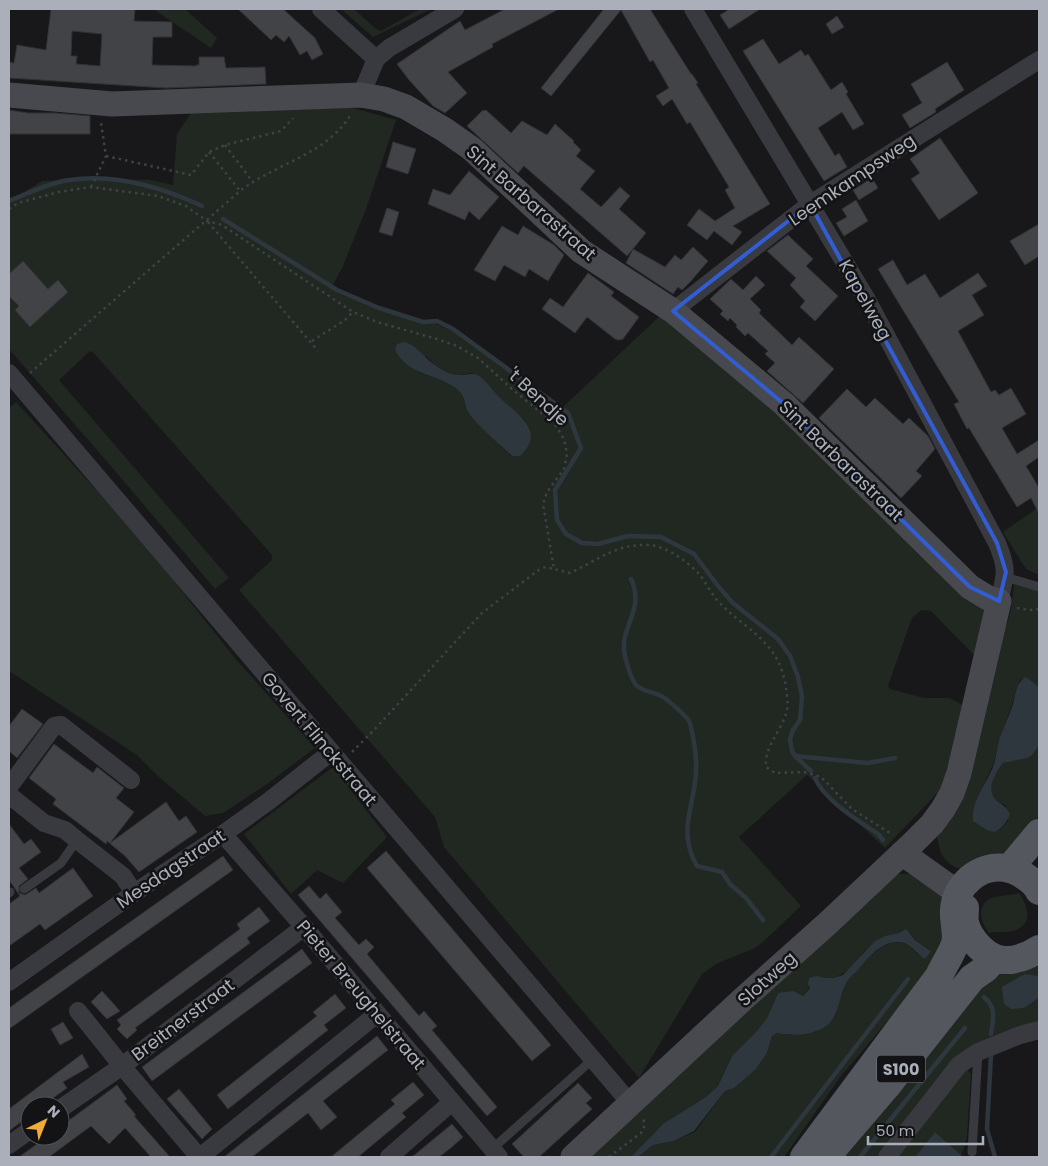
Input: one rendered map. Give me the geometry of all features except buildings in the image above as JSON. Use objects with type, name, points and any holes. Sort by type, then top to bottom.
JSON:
[{"type":"main road","points":[[1039,835],[1029,880],[996,867],[984,870],[974,875],[954,909],[977,945],[1003,960],[1016,960],[1039,949]]},
{"type":"main road","points":[[977,945],[995,947],[1016,946],[1024,943],[1039,928]]},
{"type":"main road","name":"S100","points":[[804,1157],[939,976],[955,943],[977,945],[977,964],[972,978],[886,1087],[826,1157]]},
{"type":"street","points":[[321,9],[376,59]]},
{"type":"street","points":[[360,95],[376,59],[389,48],[455,9]]},
{"type":"street","name":"Kapelweg","points":[[693,9],[866,298],[997,543],[1005,561],[1005,577],[999,601]]},
{"type":"street","name":"Leemkampsweg","points":[[673,311],[810,204],[1039,60]]},
{"type":"street","name":"Sint Barbarastraat","points":[[9,95],[112,104],[360,95],[384,99],[406,107],[445,130],[472,150],[581,251],[673,311],[784,404],[970,587],[988,598],[999,601]]},
{"type":"street","name":"Govert Flinckstraat","points":[[13,378],[631,1104]]},
{"type":"street","name":"Slotweg","points":[[573,1157],[828,923],[903,844],[938,816],[952,794],[961,764],[999,601]]},
{"type":"street","points":[[9,787],[54,726],[61,725],[131,780]]},
{"type":"street","name":"Mesdagstraat","points":[[9,982],[134,893],[336,758]]},
{"type":"street","points":[[9,795],[44,823],[65,830],[123,876],[134,893]]},
{"type":"street","name":"Pieter Breughelstraat","points":[[223,834],[496,1153]]},
{"type":"street","points":[[903,844],[964,892]]},
{"type":"street","name":"Breitnerstraat","points":[[70,1102],[122,1066],[304,928]]},
{"type":"street","points":[[78,1011],[122,1066],[200,1157],[377,1014]]},
{"type":"street","points":[[887,1157],[959,1065],[978,1052],[1020,1035],[1039,1030]]},
{"type":"street","points":[[389,1157],[452,1102]]},
{"type":"street","points":[[9,1145],[20,1137]]},
{"type":"lane","points":[[1005,577],[1039,587]]},
{"type":"lane","points":[[24,889],[61,863],[77,840]]},
{"type":"lane","points":[[972,1152],[978,1052]]},
{"type":"lane","points":[[496,1153],[593,1060]]},
{"type":"path","points":[[13,378],[207,221],[252,181],[274,169],[297,160],[322,145],[348,119],[360,95]]},
{"type":"path","points":[[91,187],[106,156],[97,102]]},
{"type":"path","points":[[106,156],[190,175],[209,152],[225,145],[281,130],[291,118],[299,118]]},
{"type":"path","points":[[225,145],[252,181]]},
{"type":"path","points":[[209,152],[240,191]]},
{"type":"path","name":"'t Bendje","points":[[9,209],[18,203],[58,192],[91,187],[158,196],[186,206],[207,221],[222,225],[353,312],[377,322],[438,339],[478,358],[555,424],[564,439],[567,454],[564,469],[547,492],[543,504],[554,569]]},
{"type":"path","points":[[207,221],[318,350]]},
{"type":"path","points":[[312,342],[345,320],[353,312]]},
{"type":"path","points":[[336,758],[374,730],[482,613],[540,569],[546,567],[570,573],[616,549],[650,545],[668,552],[689,565],[701,576],[717,600],[762,638],[773,652],[786,685],[788,704],[786,714],[767,754],[766,767],[775,773],[804,772],[820,777],[852,809],[903,844]]},
{"type":"path","points":[[609,1157],[644,1129],[643,1117],[631,1104]]},
{"type":"highlighted area","points":[[810,204],[997,543],[1006,572],[999,601],[970,587],[784,404],[673,311]]},
{"type":"shaded area","points":[[153,9],[185,9],[217,38],[211,48]]},
{"type":"shaded area","points":[[341,9],[354,9],[376,29],[381,31],[420,9],[431,9],[373,37]]},
{"type":"shaded area","points":[[346,106],[396,120],[366,209],[343,266],[332,287],[350,297],[384,310],[434,323],[458,334],[563,407],[662,314],[990,592],[976,657],[931,611],[921,610],[912,618],[888,686],[890,689],[924,698],[950,698],[964,706],[943,787],[885,848],[807,775],[739,837],[801,906],[755,948],[716,964],[702,974],[639,1078],[444,847],[435,817],[239,590],[272,560],[272,555],[93,352],[90,351],[59,380],[229,578],[215,589],[9,349],[9,202],[42,181],[80,179],[150,180],[173,185],[177,134],[195,107]],"holes":[[[426,356],[435,365],[453,375],[471,373],[479,376],[498,397],[525,420],[530,430],[530,440],[511,456],[467,411],[461,392],[447,383],[418,372]]]},
{"type":"shaded area","points":[[405,342],[441,369],[454,375],[474,374],[484,380],[520,416],[530,430],[531,438],[528,447],[520,456],[512,456],[478,424],[468,412],[459,391],[451,385],[416,370],[401,359],[395,350],[397,344]]},
{"type":"shaded area","points":[[16,402],[141,539],[233,656],[315,748],[267,784],[223,813],[205,816],[159,777],[137,755],[9,671],[9,408]]},
{"type":"shaded area","points":[[1039,507],[1039,575],[1026,569],[1003,532]]},
{"type":"shaded area","points":[[1014,585],[1039,591],[1039,687],[1026,678],[1020,680],[993,765],[978,796],[1000,829],[1008,821],[1006,806],[992,795],[991,786],[995,776],[1003,763],[1028,756],[1039,745],[1039,815],[1018,851],[967,870],[954,866],[945,860],[937,837],[1009,617]]},
{"type":"shaded area","points":[[1026,677],[1039,687],[1039,745],[1032,755],[1027,758],[1003,763],[997,771],[991,791],[996,800],[1010,814],[1004,824],[994,832],[973,821],[974,807],[993,767],[999,740],[1018,686]]},
{"type":"shaded area","points":[[333,767],[387,837],[343,883],[317,870],[291,894],[244,834]]},
{"type":"shaded area","points":[[899,874],[910,874],[939,891],[944,901],[947,946],[908,997],[841,1076],[784,1157],[638,1157],[653,1145],[674,1141],[695,1132],[725,1091],[734,1088],[767,1053],[772,1036],[777,1033],[790,1035],[835,1017],[847,982],[873,953],[880,948],[895,942],[910,947],[917,954],[931,950],[916,941],[911,934],[902,930],[877,941],[843,974],[827,978],[817,976],[803,996],[778,993],[767,1018],[732,1056],[718,1086],[706,1097],[664,1123],[631,1157],[588,1157],[888,879]]},
{"type":"shaded area","points":[[1019,893],[1027,913],[1027,918],[1022,927],[1013,931],[989,933],[983,923],[981,913],[984,903],[995,897]]},
{"type":"shaded area","points":[[906,929],[916,941],[931,951],[925,959],[904,943],[890,943],[877,950],[848,981],[831,1022],[818,1031],[810,1033],[793,1035],[777,1033],[772,1036],[767,1053],[756,1069],[734,1088],[725,1091],[694,1131],[674,1141],[653,1145],[638,1157],[631,1157],[664,1123],[706,1097],[718,1086],[732,1056],[767,1018],[778,993],[793,991],[803,996],[810,988],[808,984],[809,978],[817,976],[833,978],[843,975],[874,942]]},
{"type":"shaded area","points":[[1039,962],[1039,976],[1025,974],[1024,1008],[1039,998],[1039,1026],[945,1075],[876,1157],[844,1157],[990,973]]},
{"type":"shaded area","points":[[1025,974],[1039,976],[1039,998],[1024,1008],[1011,1009],[1004,1004],[1002,987]]},
{"type":"shaded area","points":[[966,1069],[971,1074],[967,1136],[961,1155],[935,1132],[915,1157],[895,1157]]},
{"type":"shaded area","points":[[935,1132],[961,1155],[962,1157],[915,1157]]},
{"type":"waterway","points":[[9,201],[42,187],[63,181],[99,178],[152,187],[202,206]]},
{"type":"waterway","points":[[223,219],[337,290],[379,308],[423,322],[437,321],[453,329],[568,413],[581,448],[555,490],[557,520],[566,534],[582,543],[598,544],[628,536],[661,537],[694,554],[733,603],[778,639],[790,656],[798,677],[802,696],[800,720],[793,730],[790,739],[792,751],[811,771]]},
{"type":"waterway","points":[[631,579],[635,590],[634,610],[625,636],[624,646],[630,675],[636,685],[663,697],[690,723],[695,748],[696,767],[695,786],[687,830],[691,853],[697,866],[722,872],[730,884],[746,898],[763,920]]},
{"type":"waterway","points":[[795,756],[868,763],[895,758]]},
{"type":"waterway","points":[[815,778],[834,802],[878,834],[883,840]]},
{"type":"waterway","points":[[771,1157],[908,979]]},
{"type":"waterway","points":[[984,997],[991,1005],[992,1010],[991,1034]]},
{"type":"waterway","points":[[860,1157],[965,1028]]},
{"type":"waterway","points":[[991,1055],[987,1129],[995,1157]]}]
